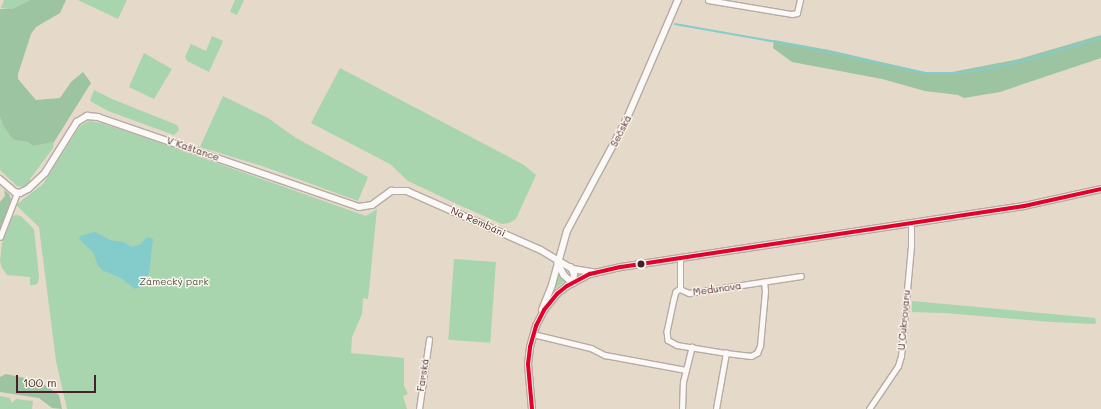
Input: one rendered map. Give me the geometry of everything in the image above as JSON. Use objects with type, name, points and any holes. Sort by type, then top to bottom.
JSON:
[{"type":"main road","points":[[532,409],[528,369],[533,334],[536,326],[552,299],[573,283],[603,270],[1043,202],[1101,189]]},
{"type":"street","name":"Sečská","points":[[536,326],[551,289],[558,261],[570,225],[632,108],[678,0]]},
{"type":"street","points":[[708,0],[794,14],[798,11],[800,0]]},
{"type":"street","name":"V Kaštance","points":[[17,193],[24,192],[34,185],[48,168],[75,125],[84,118],[91,116],[118,122],[358,207],[372,205],[388,192],[396,190]]},
{"type":"street","points":[[0,179],[17,193],[0,237]]},
{"type":"street","name":"Na Rembáni","points":[[396,190],[410,192],[541,250],[558,261]]},
{"type":"street","name":"U Cukrovaru","points":[[869,409],[900,360],[911,246],[911,223]]},
{"type":"street","points":[[680,258],[680,289]]},
{"type":"street","points":[[558,261],[577,270],[589,272],[603,270]]},
{"type":"street","points":[[558,261],[564,275],[573,283]]},
{"type":"street","points":[[569,266],[573,272],[573,283]]},
{"type":"street","name":"Medunova","points":[[764,282],[765,291],[758,351],[751,356],[674,344],[667,338],[674,299],[676,292],[680,289],[689,293],[801,276]]},
{"type":"street","points":[[533,334],[591,348],[605,355],[686,370]]},
{"type":"street","name":"Farská","points":[[418,409],[429,340]]},
{"type":"street","points":[[682,409],[686,370],[692,347]]},
{"type":"street","points":[[716,409],[726,353]]},
{"type":"green space","points":[[4,0],[30,0],[12,9],[8,9],[1,8]]},
{"type":"green space","points":[[30,0],[66,0],[60,13],[36,27],[31,34],[18,74],[18,79],[36,100],[60,98],[71,82],[83,72],[91,83],[54,142],[33,146],[28,142],[15,140],[12,138],[3,125],[0,117],[0,9],[12,9]]},
{"type":"green space","points":[[78,0],[127,0],[118,19]]},
{"type":"green space","points":[[235,0],[244,0],[237,15],[230,12]]},
{"type":"green space","points":[[1101,35],[1101,58],[1000,92],[964,98],[958,95],[925,91],[882,79],[792,62],[773,48],[774,40],[829,50],[925,72],[952,72],[1019,59]]},
{"type":"green space","points":[[212,36],[223,41],[209,72],[187,61],[185,57],[191,44],[206,51]]},
{"type":"green space","points":[[144,53],[172,69],[154,99],[129,87]]},
{"type":"green space","points":[[340,68],[524,165],[536,175],[516,219],[509,223],[502,224],[459,205],[408,181],[390,164],[311,123]]},
{"type":"green space","points":[[94,90],[112,99],[177,125],[179,130],[174,135],[108,111],[90,101]]},
{"type":"green space","points":[[223,96],[268,118],[296,138],[368,177],[358,201],[265,167],[200,147]]},
{"type":"green space","points":[[0,117],[3,125],[15,140],[28,142],[33,146],[54,142],[53,148],[30,179],[30,182],[23,187],[17,186],[0,170]]},
{"type":"green space","name":"Zámecký park","points":[[89,121],[101,123],[140,136],[366,216],[377,209],[368,299],[363,298],[362,314],[352,337],[351,353],[404,358],[404,386],[408,394],[403,396],[407,409],[67,409],[56,361],[39,227],[16,205],[43,184],[80,126]]},
{"type":"green space","points":[[4,190],[9,194],[11,199],[0,231],[0,202],[5,196]]},
{"type":"green space","points":[[13,216],[21,216],[34,229],[39,277],[38,283],[35,285],[30,285],[30,277],[7,275],[2,268],[0,261],[2,243]]},
{"type":"green space","points":[[454,259],[496,262],[490,343],[448,340]]},
{"type":"green space","points":[[557,271],[565,281],[552,291]]},
{"type":"green space","points":[[912,301],[1095,318],[1096,322],[1095,324],[1051,322],[945,313],[912,312]]},
{"type":"green space","points":[[6,374],[39,381],[59,395],[62,409],[52,408],[39,398],[0,392],[0,377]]},
{"type":"green space","points":[[0,396],[10,398],[12,403],[16,399],[33,401],[32,409],[0,409]]},
{"type":"water","points":[[95,232],[110,240],[123,242],[132,247],[141,244],[147,237],[153,239],[149,273],[143,286],[135,289],[121,278],[104,271],[98,266],[93,252],[79,239],[80,236]]},
{"type":"waterway","points":[[675,24],[805,47],[925,73],[959,73],[987,69],[1034,58],[1101,38]]},
{"type":"transit line","points":[[532,409],[528,364],[530,347],[536,326],[544,310],[557,294],[567,286],[590,274],[621,267],[1024,206],[1101,189]]}]
